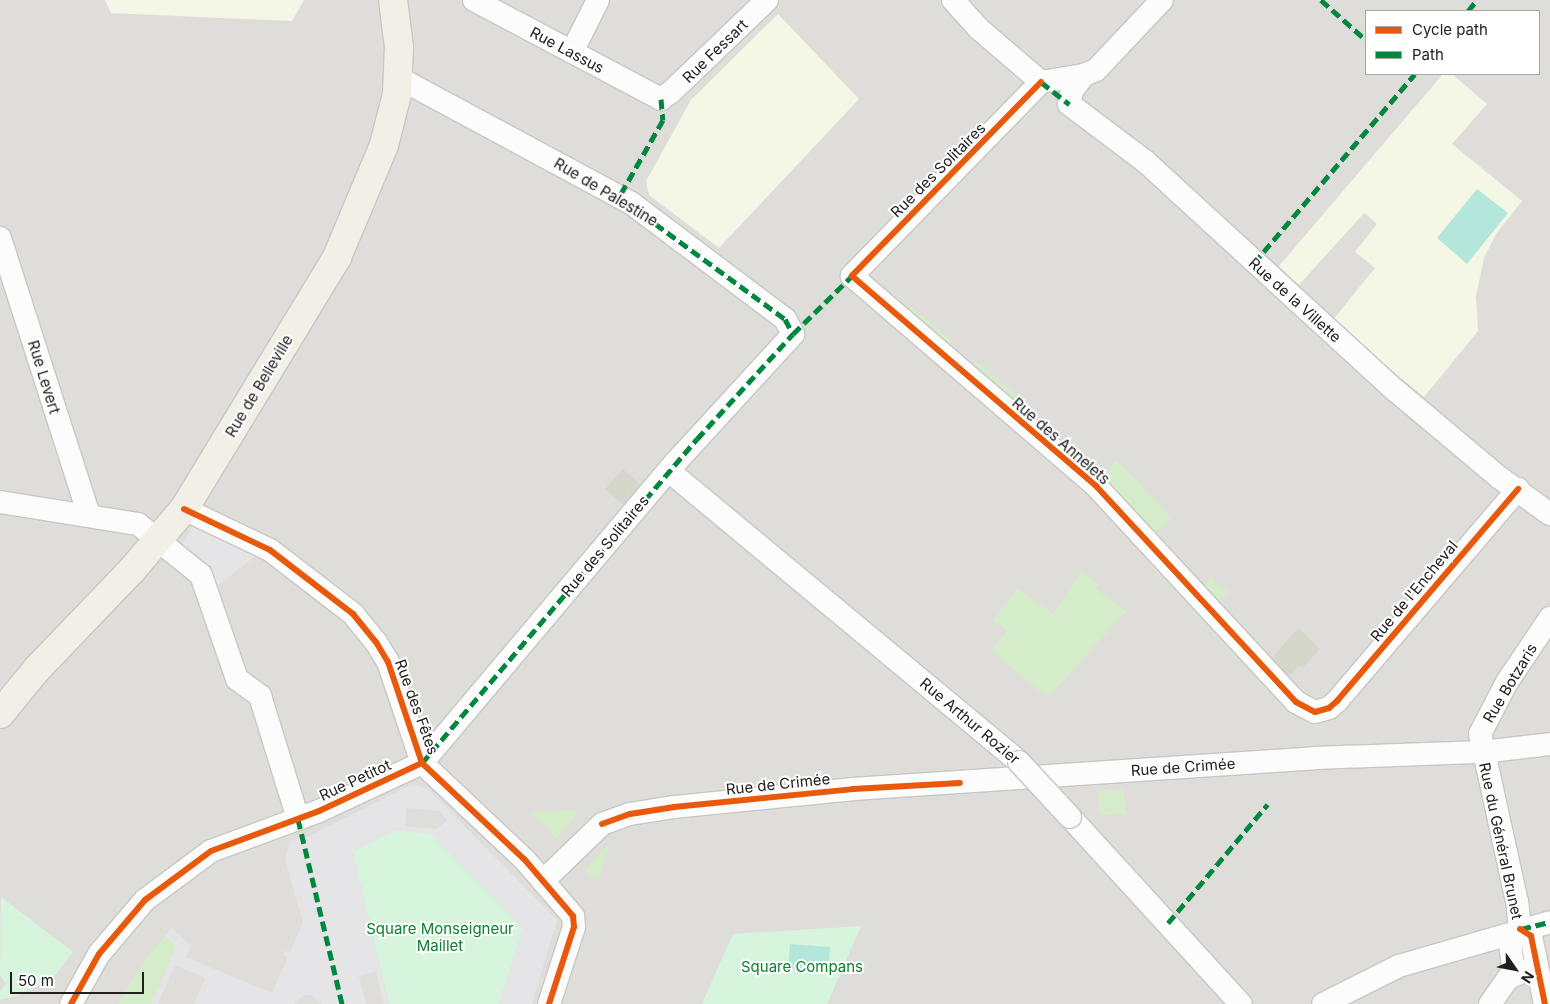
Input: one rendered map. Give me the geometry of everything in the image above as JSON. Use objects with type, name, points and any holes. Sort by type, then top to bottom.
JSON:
[{"type":"main road","name":"Rue de Belleville","points":[[0,714],[37,669],[184,509],[337,257],[384,145],[399,78],[400,48],[393,0]]},
{"type":"street","name":"Rue Lassus","points":[[474,0],[661,99]]},
{"type":"street","points":[[572,52],[598,0]]},
{"type":"street","name":"Rue Fessart","points":[[661,99],[671,92],[767,0]]},
{"type":"street","points":[[953,0],[978,28],[1041,82],[1084,76],[1100,66],[1162,0]]},
{"type":"street","name":"Rue de la Villette","points":[[1084,76],[1072,91],[1069,104],[1146,162],[1326,330],[1518,490],[1550,514]]},
{"type":"street","name":"Rue de Palestine","points":[[399,78],[632,204],[786,319],[793,334]]},
{"type":"street","name":"Rue des Solitaires","points":[[852,276],[1041,82]]},
{"type":"street","name":"Rue Levert","points":[[0,238],[89,516]]},
{"type":"street","name":"Rue des Annelets","points":[[852,276],[1096,486],[1296,702],[1315,712],[1329,708]]},
{"type":"street","name":"Rue des Solitaires","points":[[422,763],[669,471],[793,334]]},
{"type":"street","name":"Rue Arthur Rozier","points":[[669,471],[1019,762],[1241,1004]]},
{"type":"street","name":"Rue de l'Encheval","points":[[1329,708],[1518,490]]},
{"type":"street","points":[[0,502],[138,524],[158,538],[201,575],[237,678],[260,696],[298,819]]},
{"type":"street","name":"Rue des Fêtes","points":[[184,509],[270,550],[363,624],[388,662],[422,763],[478,813],[574,916],[571,934],[549,1004]]},
{"type":"street","name":"Rue Botzaris","points":[[1482,752],[1480,734],[1488,718],[1550,618]]},
{"type":"street","name":"Rue de Crimée","points":[[543,881],[602,824],[630,814],[674,807],[853,790],[1305,758],[1482,752],[1550,744]]},
{"type":"street","name":"Rue du Général Brunet","points":[[1482,752],[1517,902],[1520,930],[1510,945],[1514,973]]},
{"type":"street","name":"Rue Petitot","points":[[71,1004],[116,933],[160,888],[211,851],[298,819],[422,763]]},
{"type":"street","points":[[1323,1004],[1399,966],[1550,922]]},
{"type":"street","name":"Rue du Général Brunet","points":[[1520,930],[1531,936],[1545,1004]]},
{"type":"street","points":[[1490,1004],[1502,984],[1514,973],[1538,967]]},
{"type":"shaded area","points":[[0,0],[1550,0],[1550,1004],[0,1004]]},
{"type":"shaded area","points":[[105,0],[304,0],[292,21],[111,13]]},
{"type":"shaded area","points":[[778,14],[859,99],[719,248],[649,195],[646,181],[691,100]]},
{"type":"shaded area","points":[[1442,75],[1453,75],[1487,104],[1452,144],[1522,201],[1496,234],[1484,258],[1476,296],[1478,331],[1424,397],[1332,321],[1375,268],[1355,252],[1377,224],[1364,213],[1299,285],[1279,266]]},
{"type":"shaded area","points":[[623,469],[643,487],[626,507],[605,489]]},
{"type":"shaded area","points":[[193,526],[261,552],[218,585],[200,557],[182,546]]},
{"type":"shaded area","points":[[1298,628],[1320,649],[1303,668],[1299,666],[1289,677],[1271,659]]},
{"type":"shaded area","points":[[417,785],[428,789],[557,920],[532,1004],[499,1004],[523,928],[430,834],[395,830],[353,852],[389,1004],[383,1004],[376,972],[359,976],[366,1004],[322,1004],[311,995],[303,996],[294,1004],[194,1004],[205,978],[175,965],[158,1004],[151,1004],[176,946],[165,936],[172,928],[191,946],[186,957],[272,993],[288,957],[283,955],[285,951],[290,952],[303,922],[285,860],[290,841],[309,836],[408,786]],"holes":[[[407,808],[439,811],[447,820],[437,829],[405,826]]]},
{"type":"green space","points":[[1477,189],[1508,213],[1467,264],[1437,238]]},
{"type":"green space","points":[[911,306],[952,341],[949,345],[907,310]]},
{"type":"green space","points":[[975,361],[1033,410],[1029,415],[972,365]]},
{"type":"green space","points":[[1117,460],[1171,518],[1155,534],[1101,475]]},
{"type":"green space","points":[[1081,571],[1099,585],[1096,589],[1126,611],[1048,698],[991,651],[1007,631],[993,620],[1018,588],[1053,614]]},
{"type":"green space","points":[[1211,577],[1228,592],[1219,602],[1203,585]]},
{"type":"green space","points":[[1123,789],[1126,813],[1100,815],[1098,791]]},
{"type":"green space","points":[[574,810],[577,814],[557,838],[531,813]]},
{"type":"green space","name":"Square Monseigneur Maillet","points":[[395,830],[430,834],[523,928],[499,1004],[389,1004],[353,852]]},
{"type":"green space","points":[[610,842],[598,881],[585,870]]},
{"type":"green space","points":[[1,897],[73,952],[55,975],[44,983],[17,996],[0,1000],[0,991],[6,984],[0,975]]},
{"type":"green space","name":"Square Compans","points":[[861,926],[827,1004],[702,1004],[733,934]]},
{"type":"green space","points":[[165,936],[176,946],[151,1004],[118,1004],[141,965]]},
{"type":"green space","points":[[790,944],[830,947],[828,972],[788,969]]},
{"type":"marked path","points":[[1321,0],[1365,39]]},
{"type":"marked path","points":[[1469,10],[1477,0]]},
{"type":"marked path","points":[[1254,263],[1414,75]]},
{"type":"marked path","points":[[1041,82],[1069,104]]},
{"type":"marked path","points":[[661,99],[663,120],[619,197],[785,319],[793,334]]},
{"type":"marked path","points":[[422,763],[697,439],[793,334],[852,276]]},
{"type":"marked path","points":[[1168,923],[1268,804]]},
{"type":"marked path","points":[[298,819],[342,1004]]},
{"type":"marked path","points":[[1521,929],[1550,922]]},
{"type":"cycle path","points":[[1041,82],[852,276],[1096,486],[1296,702],[1315,712],[1329,708],[1337,701],[1518,489]]},
{"type":"cycle path","points":[[184,509],[270,550],[353,614],[376,642],[388,662],[422,763],[525,860],[573,916],[574,927],[549,1004]]},
{"type":"cycle path","points":[[71,1004],[99,954],[145,900],[211,851],[319,811],[422,763]]},
{"type":"cycle path","points":[[602,824],[630,814],[674,807],[853,789],[960,783]]},
{"type":"cycle path","points":[[1520,929],[1531,936],[1545,1004]]}]
